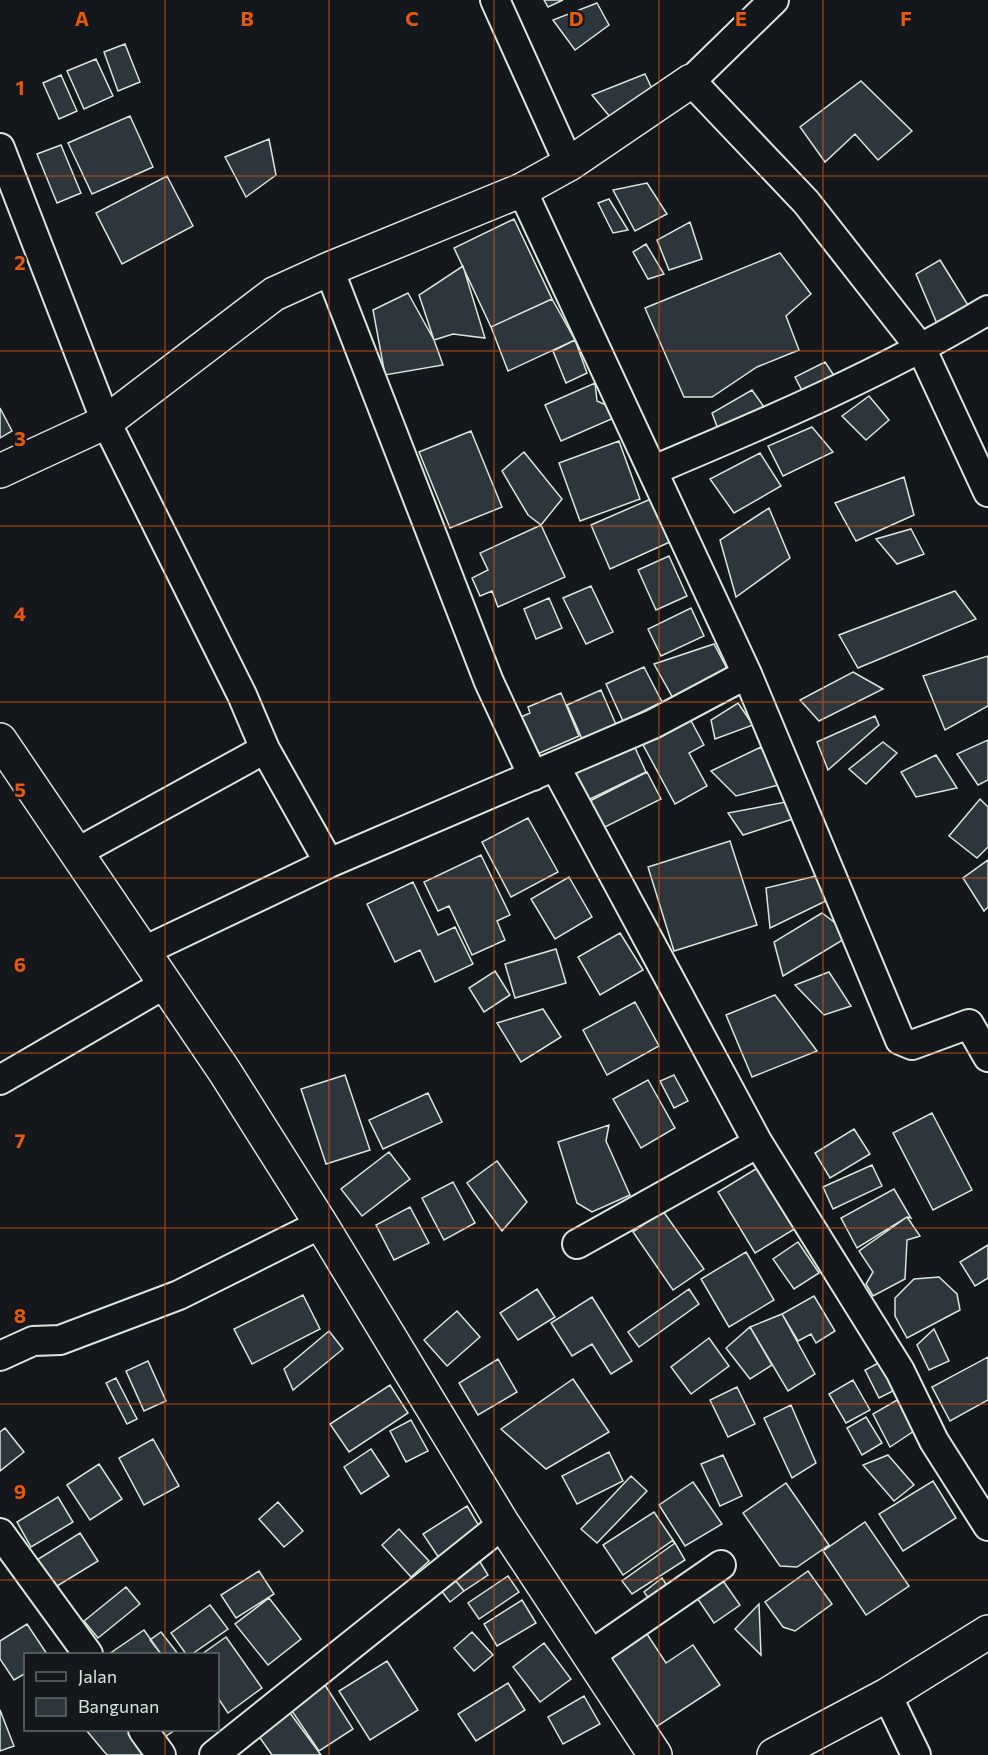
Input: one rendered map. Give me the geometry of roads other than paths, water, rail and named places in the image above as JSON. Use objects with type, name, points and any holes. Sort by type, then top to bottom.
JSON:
[{"type":"street","points":[[495,0],[569,164]]},
{"type":"street","points":[[0,471],[106,422],[274,294],[522,190],[569,164],[691,81],[774,0]]},
{"type":"street","points":[[691,81],[806,202],[922,350],[988,492]]},
{"type":"street","points":[[0,148],[106,422],[242,694],[265,748],[329,863]]},
{"type":"street","points":[[522,190],[747,674],[900,1040],[912,1045],[969,1024],[988,1057]]},
{"type":"street","points":[[329,269],[489,682],[544,771],[758,1143],[900,1371],[934,1440],[988,1526]]},
{"type":"street","points":[[654,470],[804,407],[922,350],[988,310]]},
{"type":"street","points":[[144,951],[329,863],[653,724],[747,674]]},
{"type":"street","points":[[0,740],[144,951],[321,1224],[503,1524],[655,1755]]},
{"type":"street","points":[[76,853],[265,748]]},
{"type":"street","points":[[0,1080],[165,984]]},
{"type":"street","points":[[577,1244],[758,1143]]},
{"type":"street","points":[[0,1356],[33,1341],[60,1340],[179,1295],[321,1224]]},
{"type":"street","points":[[214,1755],[503,1524]]},
{"type":"street","points":[[0,1533],[87,1653]]},
{"type":"street","points":[[589,1656],[721,1565]]},
{"type":"street","points":[[774,1755],[887,1695],[988,1632]]},
{"type":"street","points":[[887,1695],[916,1755]]},
{"type":"street","points":[[144,1731],[161,1755]]}]
